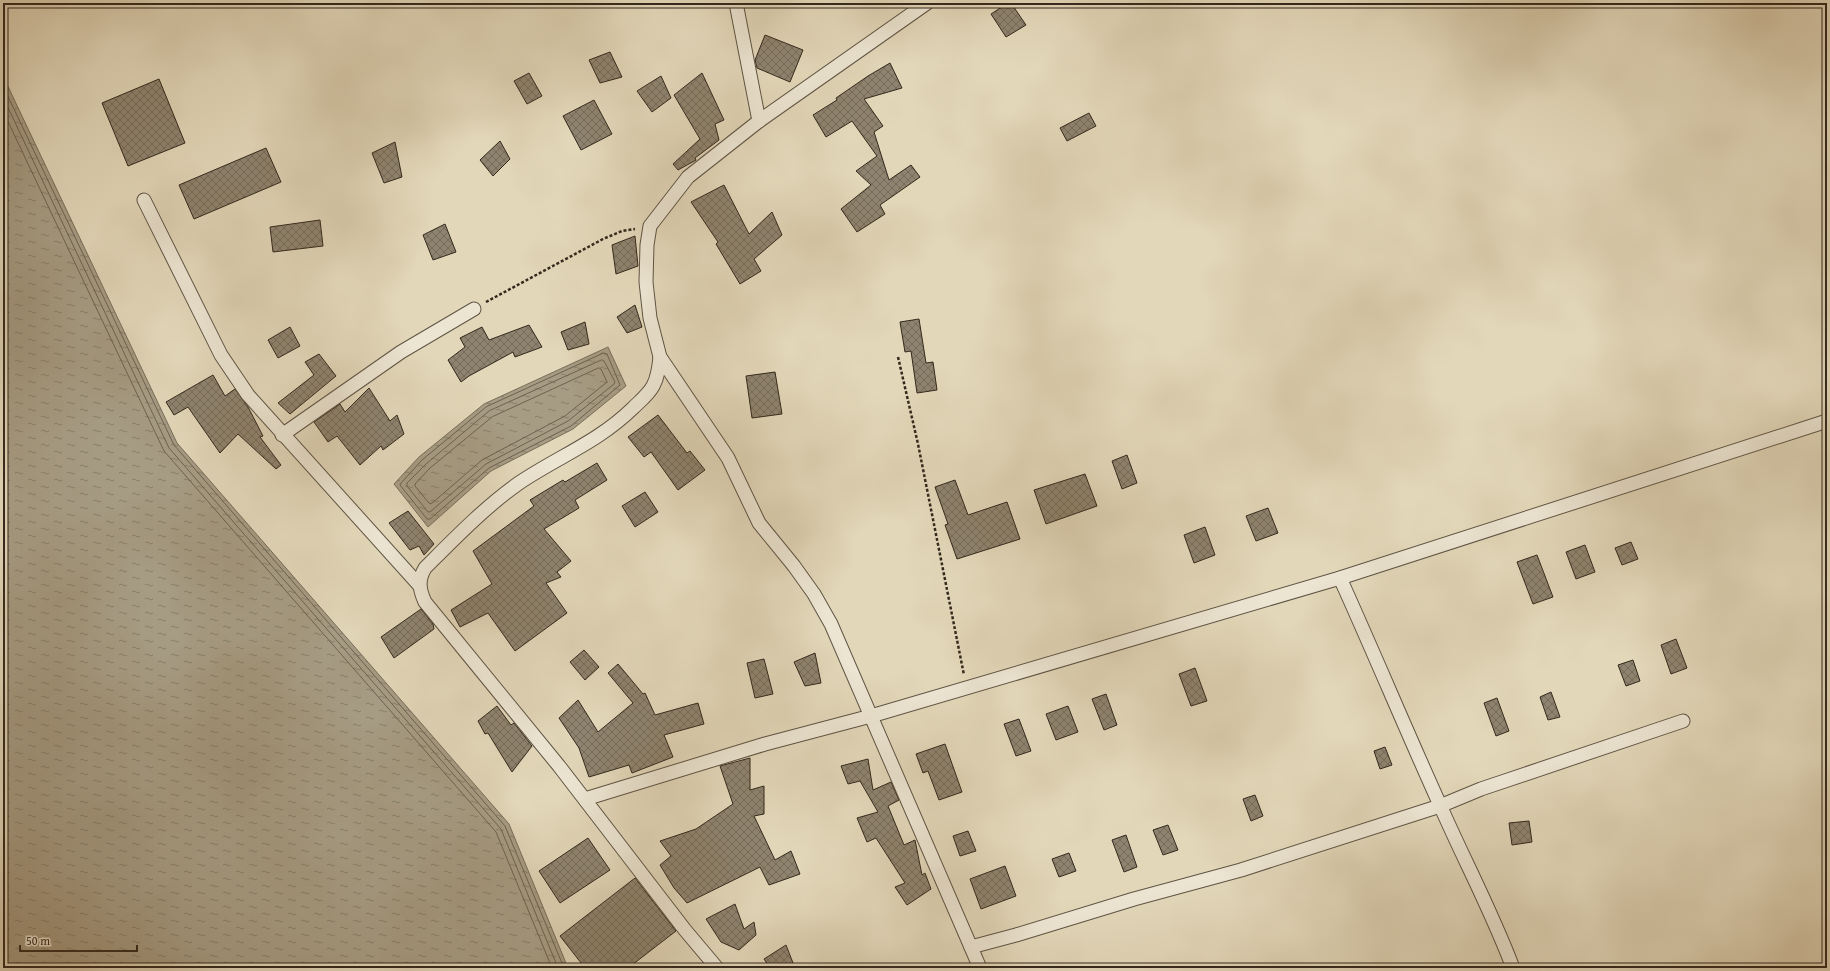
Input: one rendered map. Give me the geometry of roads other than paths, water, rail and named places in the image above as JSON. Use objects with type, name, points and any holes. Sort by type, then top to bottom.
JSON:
[{"type":"street","points":[[736,3],[759,121]]},
{"type":"street","points":[[927,3],[759,121],[688,177],[650,226],[647,245],[646,282],[650,318],[660,357],[728,458],[759,523],[770,539],[794,566],[814,594],[831,624],[980,968]]},
{"type":"street","points":[[144,200],[221,355],[248,395],[282,435],[297,448],[419,585],[424,602],[584,799],[685,930],[717,968]]},
{"type":"street","points":[[282,435],[400,352],[474,310]]},
{"type":"street","points":[[419,585],[424,568],[480,514],[520,483],[587,445],[627,415],[653,386],[658,373],[660,357]]},
{"type":"street","points":[[584,799],[765,744],[872,716],[1340,578],[1827,421]]},
{"type":"street","points":[[1340,578],[1380,665],[1440,806],[1497,926],[1513,968]]},
{"type":"street","points":[[971,947],[1016,935],[1134,898],[1241,870],[1440,806],[1481,790],[1683,721]]},
{"type":"water","points":[[3,76],[177,443],[509,824],[568,968],[3,968]]},
{"type":"water","points":[[608,347],[626,386],[573,429],[491,471],[428,527],[394,484],[419,457],[484,404]]}]
